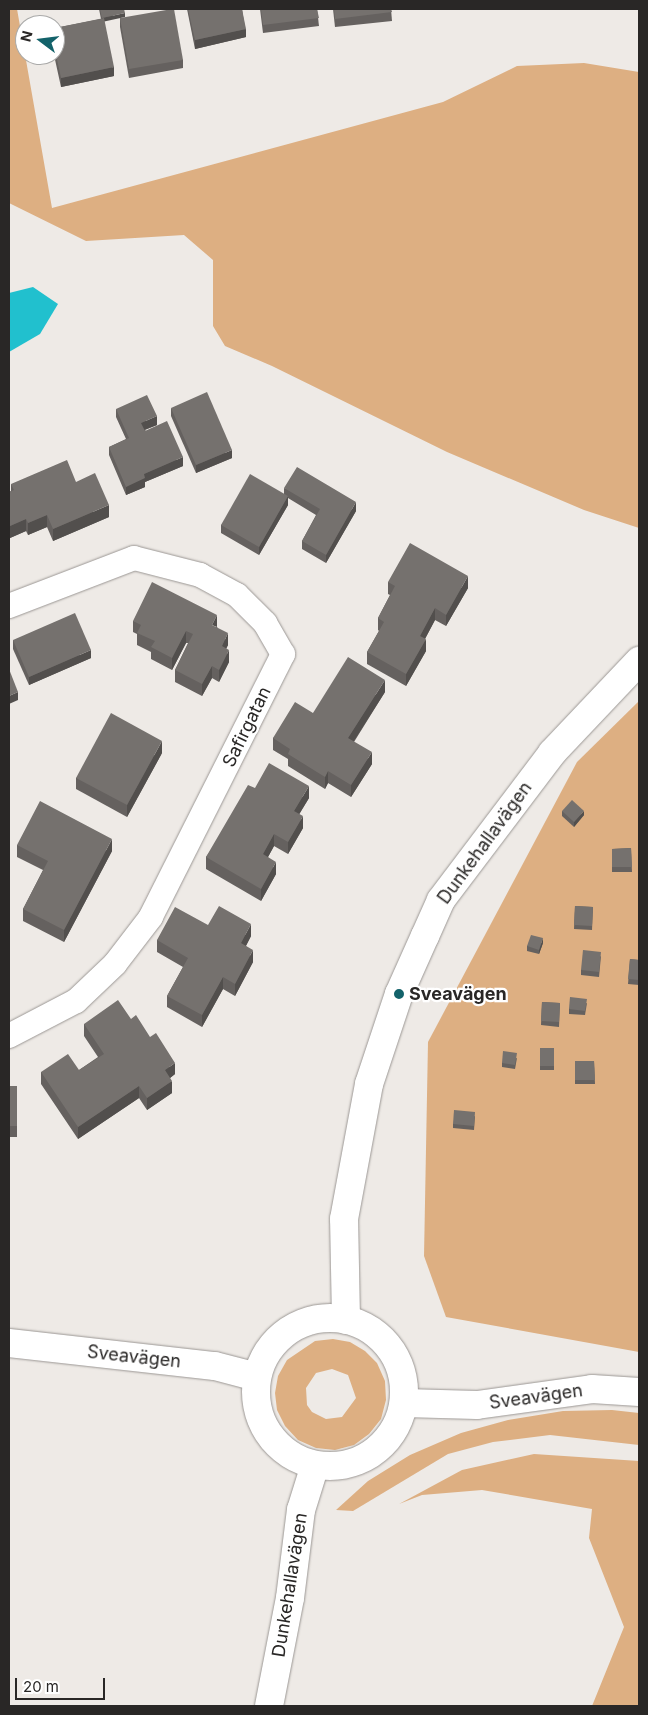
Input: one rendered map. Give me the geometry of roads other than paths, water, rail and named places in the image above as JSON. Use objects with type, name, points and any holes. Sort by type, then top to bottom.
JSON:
[{"type":"street","name":"Safirgatan","points":[[9,606],[134,558],[200,575],[237,595],[265,624],[283,654],[151,917],[115,964],[76,1001],[9,1036]]},
{"type":"street","name":"Dunkehallavägen","points":[[346,1320],[344,1219],[369,1084],[399,994],[417,952],[441,900],[552,753],[639,661]]},
{"type":"street","points":[[325,1318],[346,1320],[370,1330],[390,1348],[399,1364],[404,1403],[398,1423],[386,1441],[371,1455],[334,1467],[315,1465],[297,1459],[270,1436],[260,1418],[256,1398],[257,1377],[267,1353],[284,1334],[303,1323],[325,1318]]},
{"type":"street","name":"Sveavägen","points":[[9,1343],[215,1366],[257,1377]]},
{"type":"street","name":"Sveavägen","points":[[404,1403],[477,1405],[592,1389],[639,1392]]},
{"type":"street","name":"Dunkehallavägen","points":[[269,1706],[290,1598],[301,1510],[315,1465]]},
{"type":"water","points":[[33,287],[58,304],[40,334],[9,352],[9,293]]},
{"type":"place","name":"Sveavägen","points":[[399,994]]}]
